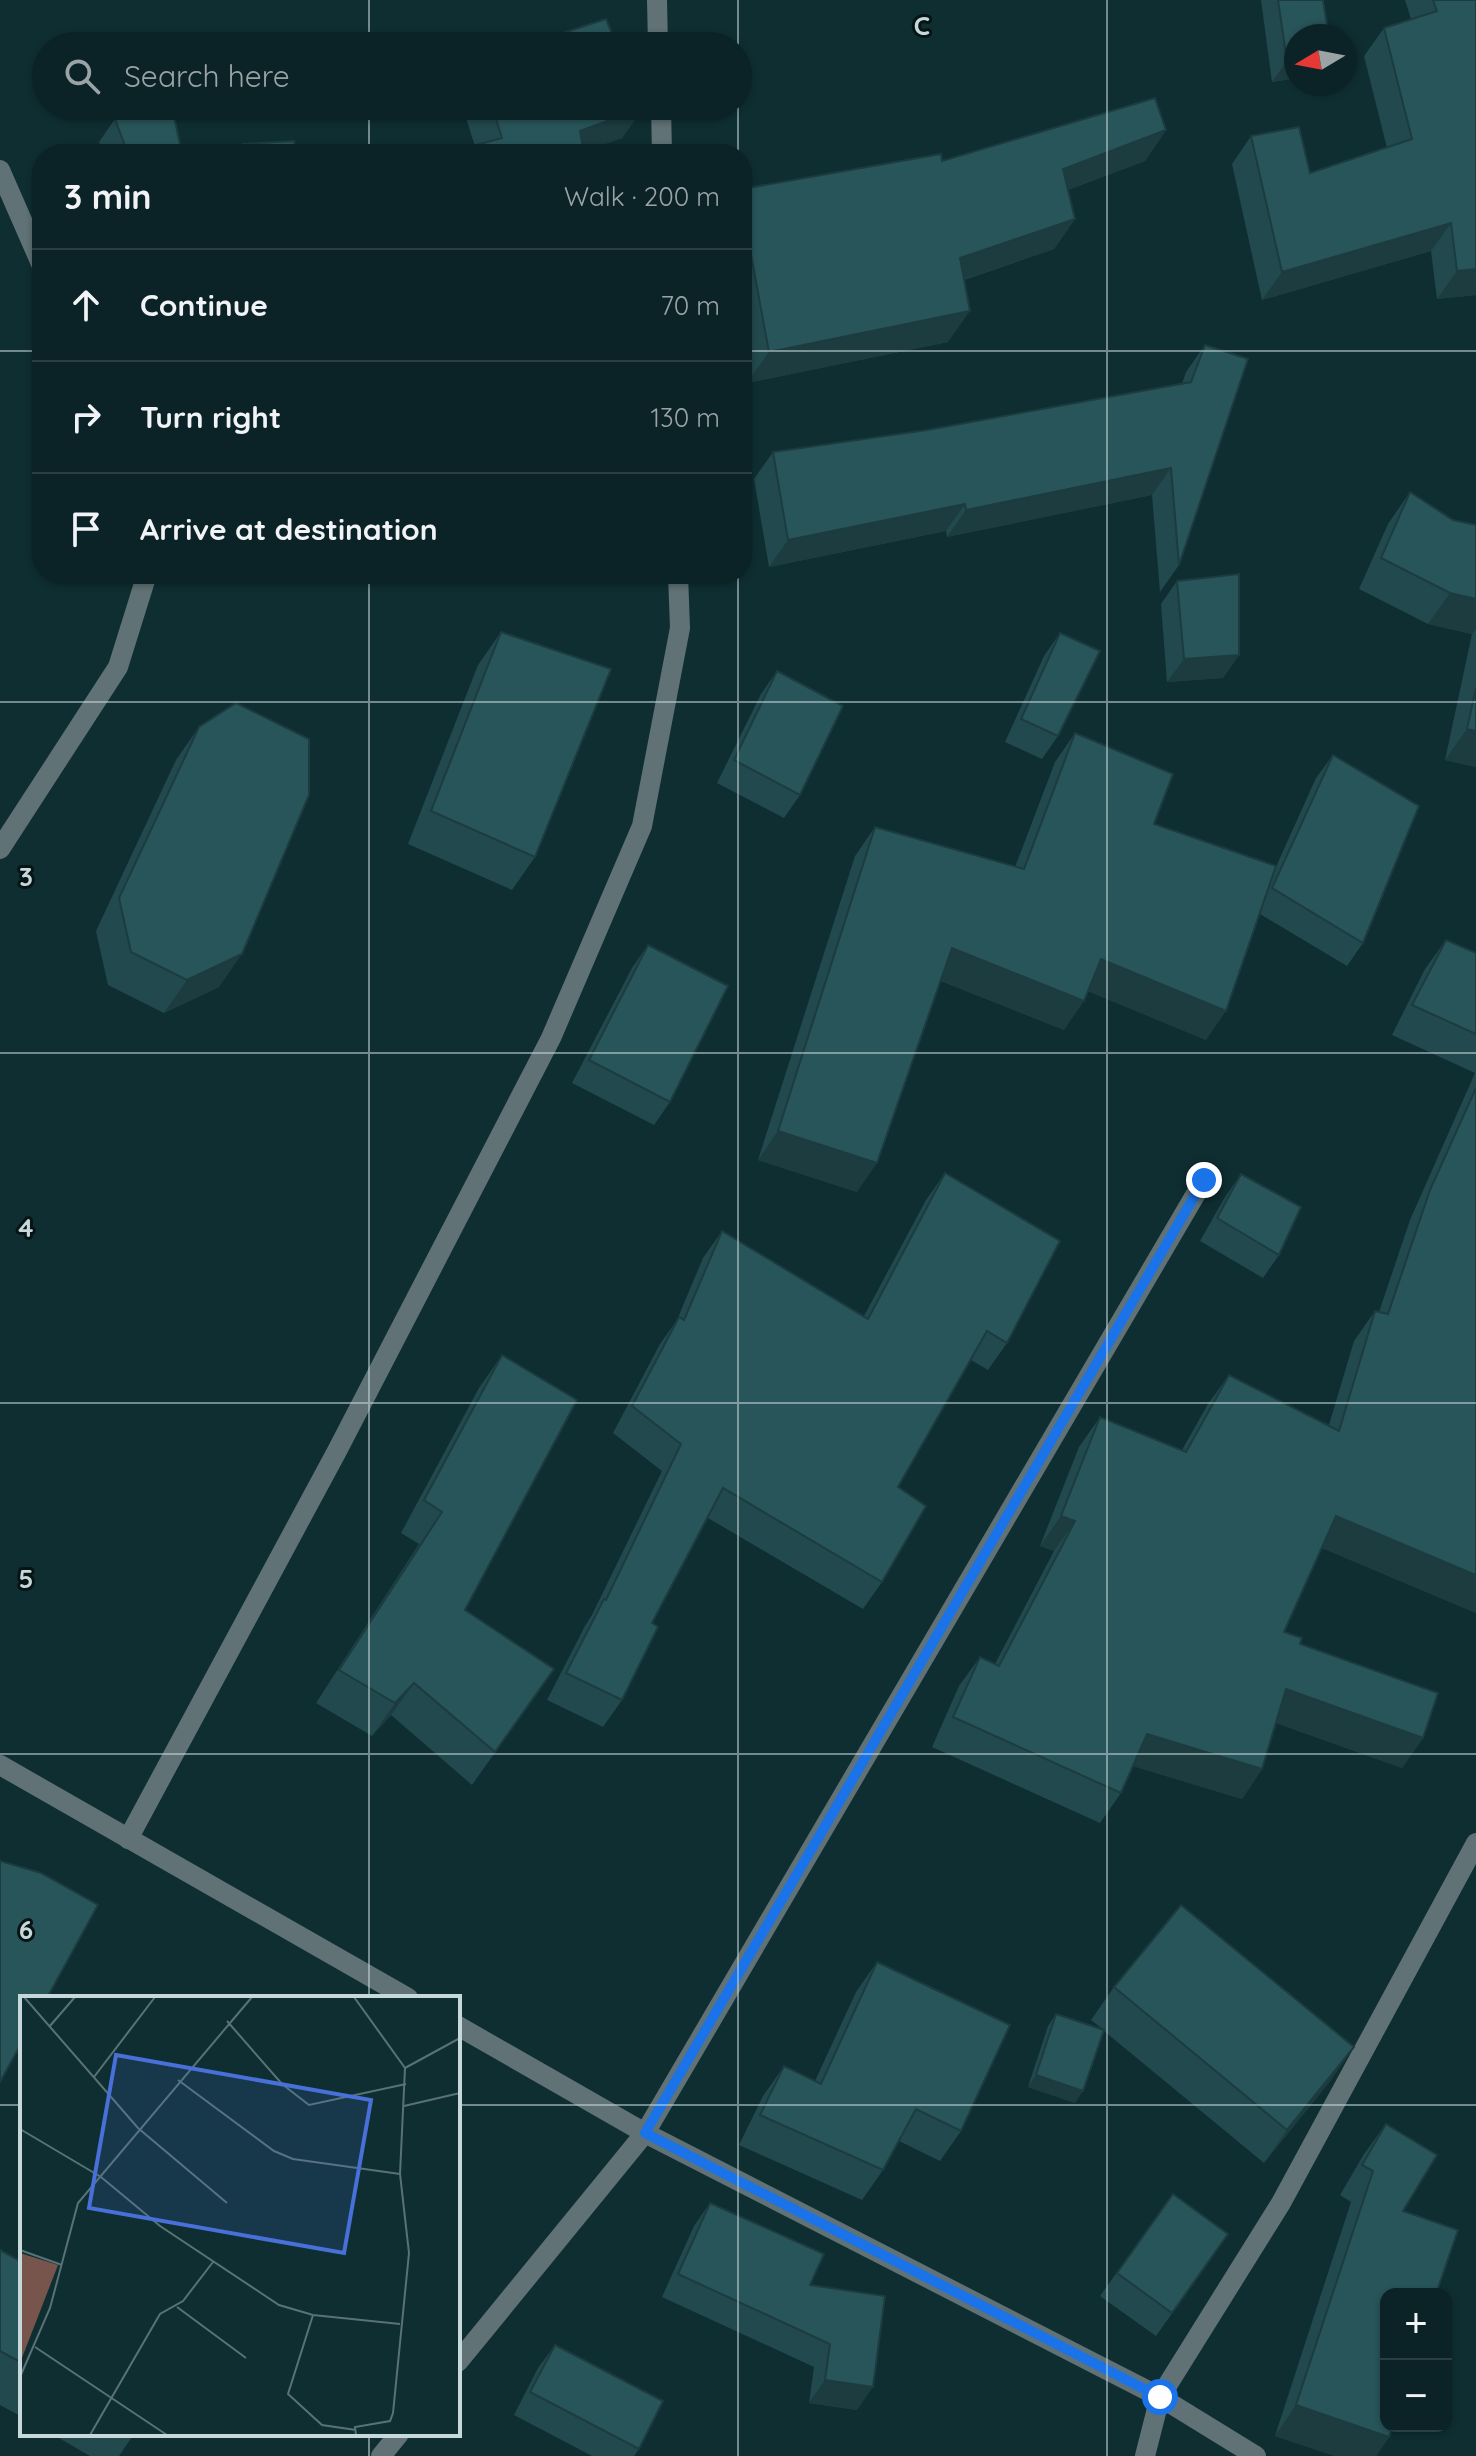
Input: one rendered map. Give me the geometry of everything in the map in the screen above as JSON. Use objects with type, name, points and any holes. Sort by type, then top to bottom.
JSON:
[{"type":"street","points":[[657,0],[658,32]]},
{"type":"street","points":[[661,120],[662,144]]},
{"type":"street","points":[[0,170],[32,243]]},
{"type":"street","points":[[0,849],[118,667],[144,584]]},
{"type":"street","points":[[128,1839],[337,1451],[551,1038],[642,826],[680,628],[678,584]]},
{"type":"street","points":[[460,2360],[645,2133],[1204,1180]]},
{"type":"street","points":[[0,1765],[404,1996]]},
{"type":"street","points":[[1145,2456],[1160,2397],[1281,2203],[1476,1843]]},
{"type":"street","points":[[460,2027],[645,2133],[1160,2397],[1256,2456]]},
{"type":"street","points":[[381,2456],[397,2436]]},
{"type":"building","points":[[1278,0],[1323,0],[1327,24],[1284,24],[1284,41]]},
{"type":"building","points":[[1433,0],[1476,0],[1476,269],[1457,271],[1451,223],[1282,272],[1251,136],[1299,127],[1310,173],[1412,139],[1384,28],[1437,11]]},
{"type":"building","points":[[606,19],[611,32],[566,32]]},
{"type":"building","points":[[1155,98],[1166,130],[1063,169],[1075,219],[960,258],[970,311],[769,352],[752,260],[752,187],[941,154],[942,161]]},
{"type":"building","points":[[115,120],[175,120],[180,144],[124,144]]},
{"type":"building","points":[[496,120],[610,120],[580,131],[582,144],[480,144],[502,138]]},
{"type":"building","points":[[294,141],[295,144],[243,144]]},
{"type":"building","points":[[1205,345],[1248,359],[1179,565],[1171,468],[966,510],[965,504],[788,540],[773,452],[927,430],[1191,382]]},
{"type":"building","points":[[1410,492],[1453,520],[1476,525],[1476,599],[1450,593],[1381,558]]},
{"type":"building","points":[[1239,574],[1239,655],[1184,659],[1177,581]]},
{"type":"building","points":[[501,632],[611,669],[535,857],[431,811]]},
{"type":"building","points":[[1060,633],[1100,651],[1058,736],[1021,719]]},
{"type":"building","points":[[777,671],[843,706],[800,795],[734,760]]},
{"type":"building","points":[[1476,688],[1476,731],[1467,729]]},
{"type":"building","points":[[236,703],[309,739],[309,795],[242,954],[187,980],[131,952],[119,898],[199,727]]},
{"type":"building","points":[[1075,733],[1173,774],[1154,824],[1276,866],[1226,1011],[1101,959],[1084,1001],[952,948],[877,1163],[778,1131],[875,827],[1024,869]]},
{"type":"building","points":[[1333,755],[1419,806],[1363,943],[1272,888]]},
{"type":"building","points":[[1446,940],[1476,953],[1476,1034],[1412,1005]]},
{"type":"building","points":[[648,945],[728,986],[670,1102],[589,1060]]},
{"type":"building","points":[[1476,1088],[1476,1575],[1336,1516],[1284,1632],[1302,1638],[1300,1644],[1438,1693],[1423,1738],[1286,1689],[1262,1769],[1147,1734],[1121,1793],[953,1717],[980,1657],[999,1666],[1075,1521],[1061,1516],[1100,1417],[1186,1452],[1229,1375],[1339,1431],[1375,1311],[1388,1314],[1430,1190]]},
{"type":"building","points":[[945,1173],[1060,1241],[1007,1343],[987,1331],[898,1487],[926,1506],[882,1582],[723,1488],[652,1623],[658,1627],[622,1700],[566,1673],[606,1600],[681,1444],[632,1406],[679,1317],[684,1320],[722,1231],[868,1319]]},
{"type":"building","points":[[1241,1174],[1301,1207],[1279,1255],[1217,1218]]},
{"type":"building","points":[[502,1355],[577,1400],[465,1610],[554,1669],[495,1752],[414,1683],[395,1703],[339,1670],[442,1512],[424,1500]]},
{"type":"building","points":[[0,1861],[41,1873],[98,1905],[48,1996],[20,1996],[20,2046],[0,2082]]},
{"type":"building","points":[[1181,1905],[1354,2047],[1287,2130],[1114,1987]]},
{"type":"building","points":[[877,1962],[1010,2025],[961,2131],[916,2109],[883,2170],[760,2115],[784,2066],[821,2084]]},
{"type":"building","points":[[1056,2014],[1104,2030],[1083,2091],[1036,2075]]},
{"type":"building","points":[[1386,2124],[1437,2155],[1403,2211],[1458,2230],[1438,2288],[1380,2288],[1380,2432],[1391,2432],[1389,2437],[1296,2405],[1373,2171],[1362,2165]]},
{"type":"building","points":[[1173,2194],[1228,2234],[1172,2313],[1117,2273]]},
{"type":"building","points":[[710,2203],[824,2254],[810,2285],[885,2296],[873,2387],[825,2380],[830,2344],[678,2274]]},
{"type":"building","points":[[0,2250],[20,2261],[20,2362],[0,2351]]},
{"type":"building","points":[[555,2345],[663,2401],[639,2449],[530,2392]]},
{"type":"route","points":[[1160,2397],[645,2133],[1204,1180]]}]
